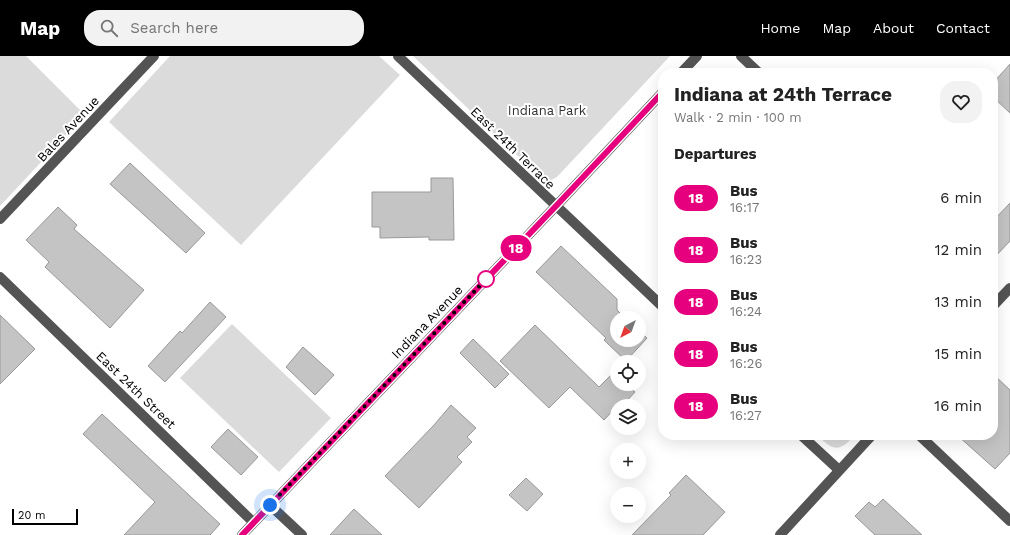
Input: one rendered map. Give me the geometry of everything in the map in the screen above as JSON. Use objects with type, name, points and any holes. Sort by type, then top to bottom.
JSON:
[{"type":"street","name":"Bales Avenue","points":[[0,219],[154,56]]},
{"type":"street","name":"East 24th Terrace","points":[[398,56],[658,302]]},
{"type":"street","points":[[685,68],[696,56]]},
{"type":"street","points":[[741,56],[754,68]]},
{"type":"street","name":"Indiana Avenue","points":[[242,535],[658,97]]},
{"type":"street","name":"East 24th Street","points":[[0,277],[253,522]]},
{"type":"street","points":[[998,296],[1010,288]]},
{"type":"street","points":[[806,440],[839,470]]},
{"type":"street","points":[[780,535],[867,440]]},
{"type":"street","points":[[923,440],[1010,521]]},
{"type":"street","points":[[270,505],[302,535]]},
{"type":"green space","points":[[0,56],[26,56],[85,115],[0,206]]},
{"type":"green space","points":[[170,56],[379,56],[400,75],[241,245],[109,122]]},
{"type":"green space","name":"Indiana Park","points":[[413,56],[670,56],[557,177],[549,181],[542,179]]},
{"type":"green space","points":[[232,324],[331,418],[279,472],[180,378]]},
{"type":"green space","points":[[823,440],[850,440],[844,445],[836,448]]},
{"type":"building","points":[[1010,64],[1010,113],[998,102],[998,77]]},
{"type":"building","points":[[130,163],[205,233],[186,253],[110,184]]},
{"type":"building","points":[[431,178],[453,178],[454,240],[429,240],[429,237],[380,238],[380,227],[372,227],[372,192],[431,192]]},
{"type":"building","points":[[1010,203],[1010,241],[998,254],[998,216]]},
{"type":"building","points":[[58,207],[77,225],[74,229],[144,290],[110,328],[45,267],[49,262],[26,240]]},
{"type":"building","points":[[561,246],[617,299],[618,311],[610,311],[610,346],[604,340],[606,338],[536,272]]},
{"type":"building","points":[[210,302],[226,317],[165,382],[148,366],[180,331],[182,333]]},
{"type":"building","points":[[0,315],[35,349],[0,384]]},
{"type":"building","points":[[535,325],[599,387],[610,376],[610,391],[635,392],[628,399],[610,399],[610,414],[604,420],[570,387],[549,408],[500,361]]},
{"type":"building","points":[[473,339],[509,374],[495,388],[460,353]]},
{"type":"building","points":[[303,347],[334,375],[315,395],[286,367]]},
{"type":"building","points":[[611,347],[639,347],[631,355],[620,355]]},
{"type":"building","points":[[998,379],[1010,390],[1010,453],[995,469],[963,440],[998,440]]},
{"type":"building","points":[[451,405],[476,428],[467,437],[472,442],[457,457],[462,462],[419,508],[385,476]]},
{"type":"building","points":[[102,414],[220,524],[210,535],[124,535],[155,502],[83,434]]},
{"type":"building","points":[[228,429],[258,457],[241,475],[211,447]]},
{"type":"building","points":[[686,475],[725,512],[703,535],[632,535],[644,523],[646,523],[646,521],[671,495],[669,493]]},
{"type":"building","points":[[526,478],[543,494],[527,511],[509,495]]},
{"type":"building","points":[[883,499],[922,535],[875,535],[855,516],[869,502],[875,507]]},
{"type":"building","points":[[354,509],[382,535],[330,535]]},
{"type":"bus line","name":"18","points":[[242,535],[658,97]]},
{"type":"route","points":[[270,505],[490,275],[486,279]]}]
